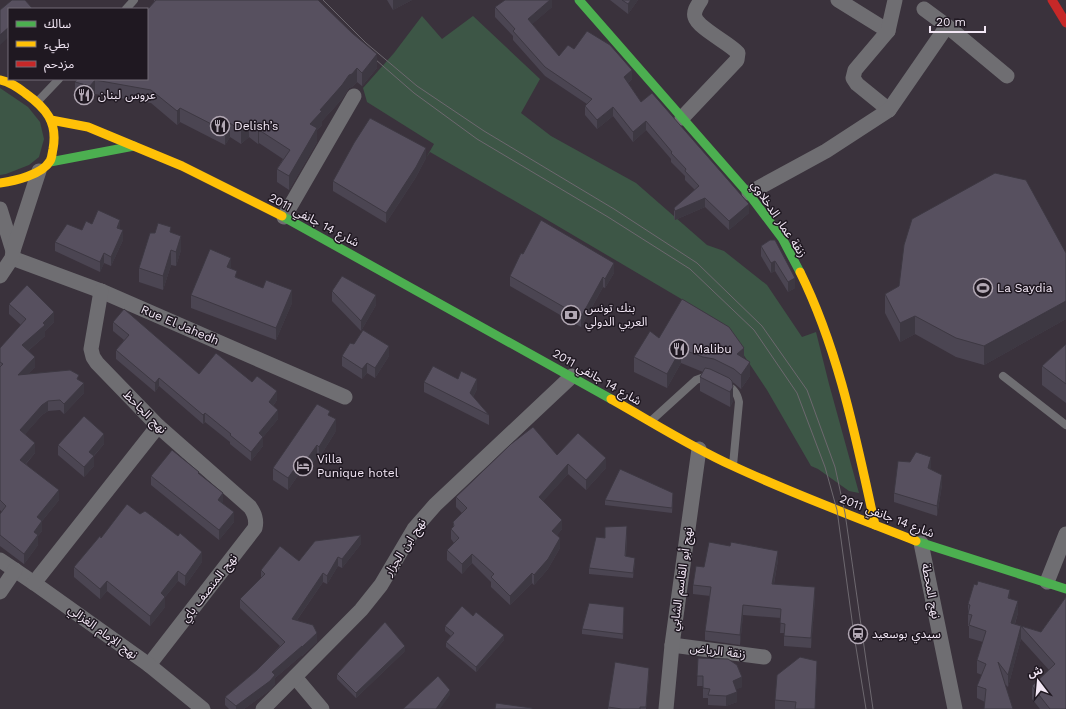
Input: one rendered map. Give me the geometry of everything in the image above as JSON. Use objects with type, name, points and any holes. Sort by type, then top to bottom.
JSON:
[{"type":"main road","name":"زنقة عمار الدخلاوي","points":[[579,0],[749,193],[790,252],[813,297],[832,349],[850,415],[875,525]]},
{"type":"main road","points":[[1052,0],[1066,22]]},
{"type":"main road","points":[[0,80],[10,82],[38,101],[51,120],[56,140],[44,166]]},
{"type":"main road","name":"شارع 14 جانفي 2011","points":[[51,120],[88,127],[135,146],[182,166],[284,217],[572,376],[650,422],[733,466],[921,543],[1066,588]]},
{"type":"main road","points":[[0,183],[10,182],[44,166],[135,146]]},
{"type":"street","points":[[682,118],[737,60],[738,53],[732,47],[702,26],[695,17],[695,11],[701,0]]},
{"type":"street","points":[[838,0],[888,31]]},
{"type":"street","points":[[889,110],[857,84],[853,78],[855,70],[888,31],[895,0]]},
{"type":"street","points":[[924,9],[947,26],[1007,76]]},
{"type":"street","points":[[749,193],[826,152],[889,110],[947,26]]},
{"type":"street","points":[[284,217],[354,96]]},
{"type":"street","points":[[0,276],[13,254],[44,166]]},
{"type":"street","points":[[0,210],[13,254]]},
{"type":"street","name":"Rue El Jahedh","points":[[13,254],[345,397]]},
{"type":"street","name":"نهج الجاحظ","points":[[101,291],[91,349],[93,357],[97,363],[158,426],[250,507]]},
{"type":"street","name":"نهج ابن الجزار","points":[[263,709],[360,610],[381,585],[414,529],[435,505],[572,376]]},
{"type":"street","points":[[34,583],[158,426]]},
{"type":"street","name":"نهج أبو القاسم الشابي","points":[[666,709],[672,646],[699,449]]},
{"type":"street","name":"نهج المنصف باي","points":[[149,665],[255,528],[256,521],[254,513],[250,507]]},
{"type":"street","points":[[1047,582],[1066,534]]},
{"type":"street","name":"نهج المحطة","points":[[921,543],[955,709]]},
{"type":"street","name":"نهج الإمام الغزالي","points":[[0,560],[149,665],[203,709]]},
{"type":"street","points":[[0,592],[15,570]]},
{"type":"street","name":"زنقة الرياض","points":[[672,646],[764,657]]},
{"type":"street","points":[[296,677],[322,709]]},
{"type":"lane","points":[[127,8],[134,0]]},
{"type":"lane","points":[[38,101],[58,80]]},
{"type":"lane","points":[[1003,376],[1066,425]]},
{"type":"lane","points":[[650,422],[696,380],[704,377],[712,378],[732,388],[737,393],[739,402],[733,466]]},
{"type":"green space","points":[[422,16],[442,39],[473,16],[540,79],[521,113],[551,136],[636,183],[707,245],[724,251],[767,285],[802,337],[816,332],[859,493],[849,491],[818,469],[811,466],[767,390],[725,327],[717,320],[430,152],[426,158],[434,144],[367,102],[363,88],[394,53]]},
{"type":"green space","points":[[0,88],[28,107],[40,122],[44,139],[39,157],[29,165],[0,175]]},
{"type":"building","points":[[12,0],[25,0],[32,8],[8,8],[8,28],[0,35],[0,10]]},
{"type":"building","points":[[156,0],[318,0],[352,33],[377,54],[362,73],[357,68],[352,74],[349,75],[320,110],[322,111],[310,124],[317,128],[289,176],[277,169],[290,150],[249,123],[241,131],[230,123],[225,131],[180,108],[177,111],[151,90],[95,80],[148,80],[148,9]]},
{"type":"building","points":[[505,0],[550,0],[528,19],[559,56],[568,45],[574,49],[587,31],[610,45],[632,70],[624,77],[641,102],[652,93],[749,204],[729,221],[705,198],[675,211],[674,208],[699,186],[685,171],[686,169],[671,153],[672,152],[646,121],[633,132],[613,107],[597,120],[585,106],[592,99],[545,67],[513,31],[515,29],[495,7]]},
{"type":"building","points":[[622,0],[631,0],[628,4]]},
{"type":"building","points":[[77,80],[95,80],[90,86],[75,82]]},
{"type":"building","points":[[370,118],[426,148],[416,167],[386,213],[333,181]]},
{"type":"building","name":"La Saydia","points":[[995,173],[1026,180],[1066,253],[1066,301],[984,346],[956,338],[915,316],[900,323],[885,294],[899,286],[904,245],[912,219]]},
{"type":"building","points":[[98,210],[120,220],[117,228],[123,230],[111,257],[104,253],[100,262],[55,242],[67,224],[82,230],[86,221],[92,224]]},
{"type":"building","points":[[541,220],[614,263],[605,279],[603,277],[581,317],[510,276],[521,253],[523,254]]},
{"type":"building","points":[[158,223],[171,227],[170,232],[181,236],[176,252],[171,250],[163,276],[139,268],[150,233],[155,233]]},
{"type":"building","points":[[770,240],[775,240],[795,278],[788,282],[775,261],[771,263],[761,246]]},
{"type":"building","points":[[210,249],[231,258],[227,267],[237,271],[235,277],[263,288],[266,280],[292,290],[276,328],[191,295]]},
{"type":"building","points":[[342,276],[376,295],[361,321],[332,291]]},
{"type":"building","points":[[27,285],[54,312],[43,323],[45,325],[22,345],[35,357],[18,375],[70,370],[79,375],[77,379],[84,383],[64,404],[60,400],[48,401],[42,405],[20,430],[35,443],[20,460],[59,490],[37,517],[42,521],[34,532],[38,535],[24,554],[0,535],[0,514],[6,506],[0,500],[0,367],[3,364],[0,362],[0,348],[26,319],[9,304]]},
{"type":"building","points":[[682,299],[729,327],[744,348],[737,354],[750,362],[741,375],[734,369],[714,359],[703,357],[681,349],[667,374],[634,357],[650,331],[659,338]]},
{"type":"building","points":[[124,309],[199,374],[216,353],[252,382],[257,376],[277,391],[269,402],[278,410],[259,433],[263,437],[251,452],[205,413],[203,415],[159,378],[155,383],[116,350],[129,335],[113,322]]},
{"type":"building","points":[[363,330],[389,346],[375,368],[367,363],[362,369],[342,356],[350,343],[354,344]]},
{"type":"building","points":[[1066,344],[1066,384],[1042,366]]},
{"type":"building","points":[[433,366],[458,379],[461,371],[477,379],[470,393],[489,415],[424,382]]},
{"type":"building","points":[[705,368],[729,378],[732,381],[733,387],[730,392],[700,377]]},
{"type":"building","points":[[317,404],[330,411],[328,415],[336,419],[319,447],[317,445],[305,462],[301,460],[288,478],[273,468]]},
{"type":"building","points":[[84,416],[104,434],[89,452],[94,456],[84,467],[58,445]]},
{"type":"building","points":[[533,427],[557,455],[578,433],[606,458],[586,480],[568,464],[539,497],[562,520],[552,531],[560,538],[548,559],[534,575],[532,573],[510,596],[491,577],[494,574],[472,554],[462,564],[447,550],[459,538],[451,529],[454,526],[453,522],[467,508],[456,497],[511,444]]},
{"type":"building","points":[[172,450],[223,493],[218,500],[234,512],[219,530],[151,476]]},
{"type":"building","points":[[916,452],[931,457],[928,468],[942,475],[937,506],[894,493],[898,461],[910,462]]},
{"type":"building","points":[[620,469],[673,493],[672,508],[605,500]]},
{"type":"building","points":[[127,504],[140,514],[145,511],[178,536],[180,533],[202,552],[185,576],[178,571],[161,593],[165,597],[150,616],[107,581],[100,589],[74,567],[100,536],[101,538]]},
{"type":"building","points":[[627,526],[625,556],[635,558],[633,573],[589,568],[596,537],[605,538],[605,527]]},
{"type":"building","points":[[361,535],[342,559],[338,557],[327,576],[323,573],[292,619],[313,625],[317,633],[272,672],[275,675],[270,681],[236,706],[225,697],[257,670],[285,642],[240,599],[265,574],[261,570],[280,546],[299,561],[315,541]]},
{"type":"building","points":[[709,542],[730,546],[731,542],[778,551],[772,584],[815,587],[811,638],[784,636],[785,624],[780,623],[781,609],[743,605],[740,635],[705,631],[711,587],[693,585],[696,566],[704,567]]},
{"type":"building","points":[[978,581],[1010,590],[1008,598],[1018,601],[1011,623],[1021,626],[1008,675],[998,662],[1013,709],[984,709],[986,689],[977,686],[986,664],[977,660],[986,631],[969,625],[972,615],[968,614],[970,605],[968,604],[974,584],[977,585]]},
{"type":"building","points":[[1066,597],[1066,709],[1050,709],[1032,686],[1055,664],[1021,626],[1041,632]]},
{"type":"building","points":[[589,603],[624,607],[623,634],[582,629]]},
{"type":"building","points":[[462,606],[473,616],[476,612],[504,635],[476,667],[446,642],[454,633],[445,626]]},
{"type":"building","points":[[385,622],[405,646],[356,693],[337,674]]},
{"type":"building","points":[[800,657],[817,661],[815,709],[795,709],[796,702],[775,700],[777,675]]},
{"type":"building","points":[[698,658],[728,659],[737,665],[742,677],[733,681],[737,692],[726,696],[708,695],[710,689],[703,688],[703,676],[697,676]]},
{"type":"building","points":[[615,662],[649,668],[646,707],[640,707],[640,709],[622,709],[608,707]]},
{"type":"building","points":[[438,676],[450,690],[436,709],[403,709]]},
{"type":"building","points":[[496,703],[532,708],[532,709],[495,709]]},
{"type":"tram line","points":[[323,0],[366,43],[417,86],[484,131],[614,209],[697,263],[762,326],[807,390],[835,467],[845,513],[873,709]]},
{"type":"tram line","points":[[368,53],[414,93],[477,139],[608,217],[690,269],[754,330],[797,393],[825,467],[837,510],[854,635],[866,709]]},
{"type":"traffic: fast","points":[[579,0],[748,193],[782,238],[800,272]]},
{"type":"traffic: fast","points":[[50,162],[134,146]]},
{"type":"traffic: fast","points":[[282,216],[611,399]]},
{"type":"traffic: fast","points":[[916,541],[1066,589]]},
{"type":"traffic: slow","points":[[0,80],[10,83],[39,104],[49,116],[54,131],[51,158],[46,166],[34,174],[13,181],[0,183]]},
{"type":"traffic: slow","points":[[51,120],[88,127],[182,166],[282,216]]},
{"type":"traffic: slow","points":[[800,272],[814,302],[836,364],[853,428],[875,525]]},
{"type":"traffic: slow","points":[[611,399],[717,459],[801,496],[916,541]]},
{"type":"traffic: jam","points":[[1052,0],[1066,23]]},
{"type":"place","name":"عروس لبنان","points":[[84,95]]},
{"type":"place","name":"Delish’s","points":[[220,126]]},
{"type":"place","name":"La Saydia","points":[[983,288]]},
{"type":"place","name":"بنك تونس العربي الدولي","points":[[571,315]]},
{"type":"place","name":"Malibu","points":[[679,349]]},
{"type":"place","name":"Villa Punique hotel","points":[[303,466]]},
{"type":"place","name":"سيدي بوسعيد","points":[[858,634]]}]
